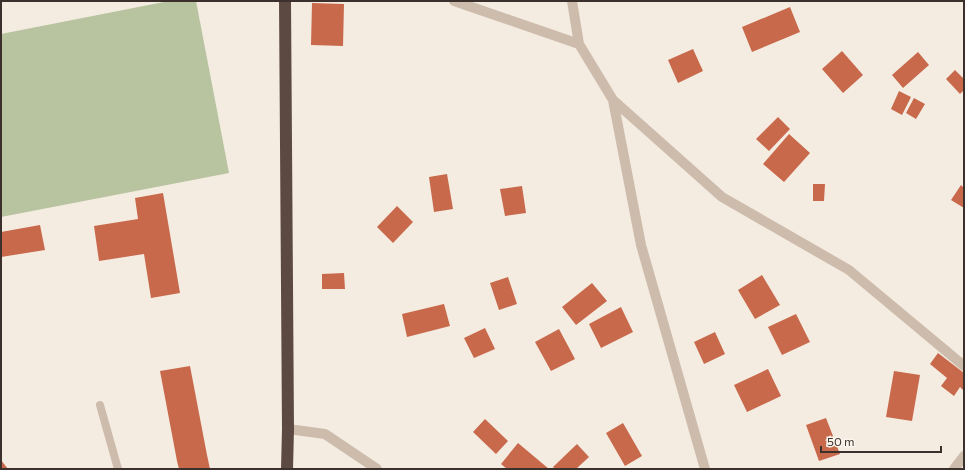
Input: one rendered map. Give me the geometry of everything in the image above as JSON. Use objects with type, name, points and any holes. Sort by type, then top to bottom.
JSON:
[{"type":"highway","points":[[285,1],[287,469]]},
{"type":"street","points":[[454,1],[579,44]]},
{"type":"street","points":[[572,1],[579,44],[612,100],[722,197],[849,270],[964,366]]},
{"type":"street","points":[[612,100],[641,245],[705,469]]},
{"type":"street","points":[[288,429],[325,434],[377,469]]},
{"type":"street","points":[[954,469],[964,456]]},
{"type":"lane","points":[[100,405],[118,469]]},
{"type":"green space","points":[[169,1],[196,1],[229,173],[1,217],[1,34]]},
{"type":"building","points":[[312,3],[344,4],[343,46],[311,45]]},
{"type":"building","points":[[790,7],[800,32],[752,52],[742,27]]},
{"type":"building","points":[[693,49],[703,71],[678,83],[668,60]]},
{"type":"building","points":[[842,51],[863,75],[843,93],[822,69]]},
{"type":"building","points":[[918,52],[929,65],[903,88],[892,75]]},
{"type":"building","points":[[955,70],[964,79],[964,90],[960,94],[946,79]]},
{"type":"building","points":[[899,91],[911,97],[902,115],[891,109]]},
{"type":"building","points":[[914,98],[925,104],[916,119],[906,113]]},
{"type":"building","points":[[778,117],[790,129],[769,151],[756,139]]},
{"type":"building","points":[[789,134],[810,153],[784,182],[763,164]]},
{"type":"building","points":[[447,174],[453,209],[434,212],[429,177]]},
{"type":"building","points":[[813,184],[825,184],[824,201],[813,201]]},
{"type":"building","points":[[961,185],[964,188],[964,208],[951,200]]},
{"type":"building","points":[[522,186],[526,213],[505,216],[500,189]]},
{"type":"building","points":[[163,193],[180,293],[151,298],[144,254],[99,261],[94,226],[138,219],[135,198]]},
{"type":"building","points":[[397,206],[413,222],[393,243],[377,227]]},
{"type":"building","points":[[40,225],[45,250],[1,257],[1,232]]},
{"type":"building","points":[[344,273],[345,289],[322,289],[322,274]]},
{"type":"building","points":[[762,275],[780,305],[755,319],[738,290]]},
{"type":"building","points":[[508,277],[517,304],[499,310],[490,283]]},
{"type":"building","points":[[592,283],[607,301],[576,325],[562,307]]},
{"type":"building","points":[[444,304],[450,326],[407,337],[402,314]]},
{"type":"building","points":[[621,307],[633,332],[601,348],[589,324]]},
{"type":"building","points":[[796,314],[810,342],[782,355],[768,327]]},
{"type":"building","points":[[485,328],[495,349],[474,358],[464,338]]},
{"type":"building","points":[[559,329],[575,359],[551,371],[535,342]]},
{"type":"building","points":[[715,332],[725,354],[704,364],[694,342]]},
{"type":"building","points":[[938,353],[964,373],[964,391],[960,387],[954,396],[941,386],[947,378],[930,364]]},
{"type":"building","points":[[190,366],[210,469],[179,469],[177,461],[160,371]]},
{"type":"building","points":[[768,369],[781,396],[747,412],[734,385]]},
{"type":"building","points":[[894,371],[920,375],[912,421],[886,417]]},
{"type":"building","points":[[826,418],[840,454],[819,461],[806,425]]},
{"type":"building","points":[[485,419],[508,441],[496,454],[473,432]]},
{"type":"building","points":[[623,423],[642,456],[625,466],[606,433]]},
{"type":"building","points":[[518,443],[549,469],[507,469],[501,464]]},
{"type":"building","points":[[577,444],[589,457],[576,469],[555,469],[553,467]]},
{"type":"building","points":[[1,460],[8,469],[1,469]]}]
